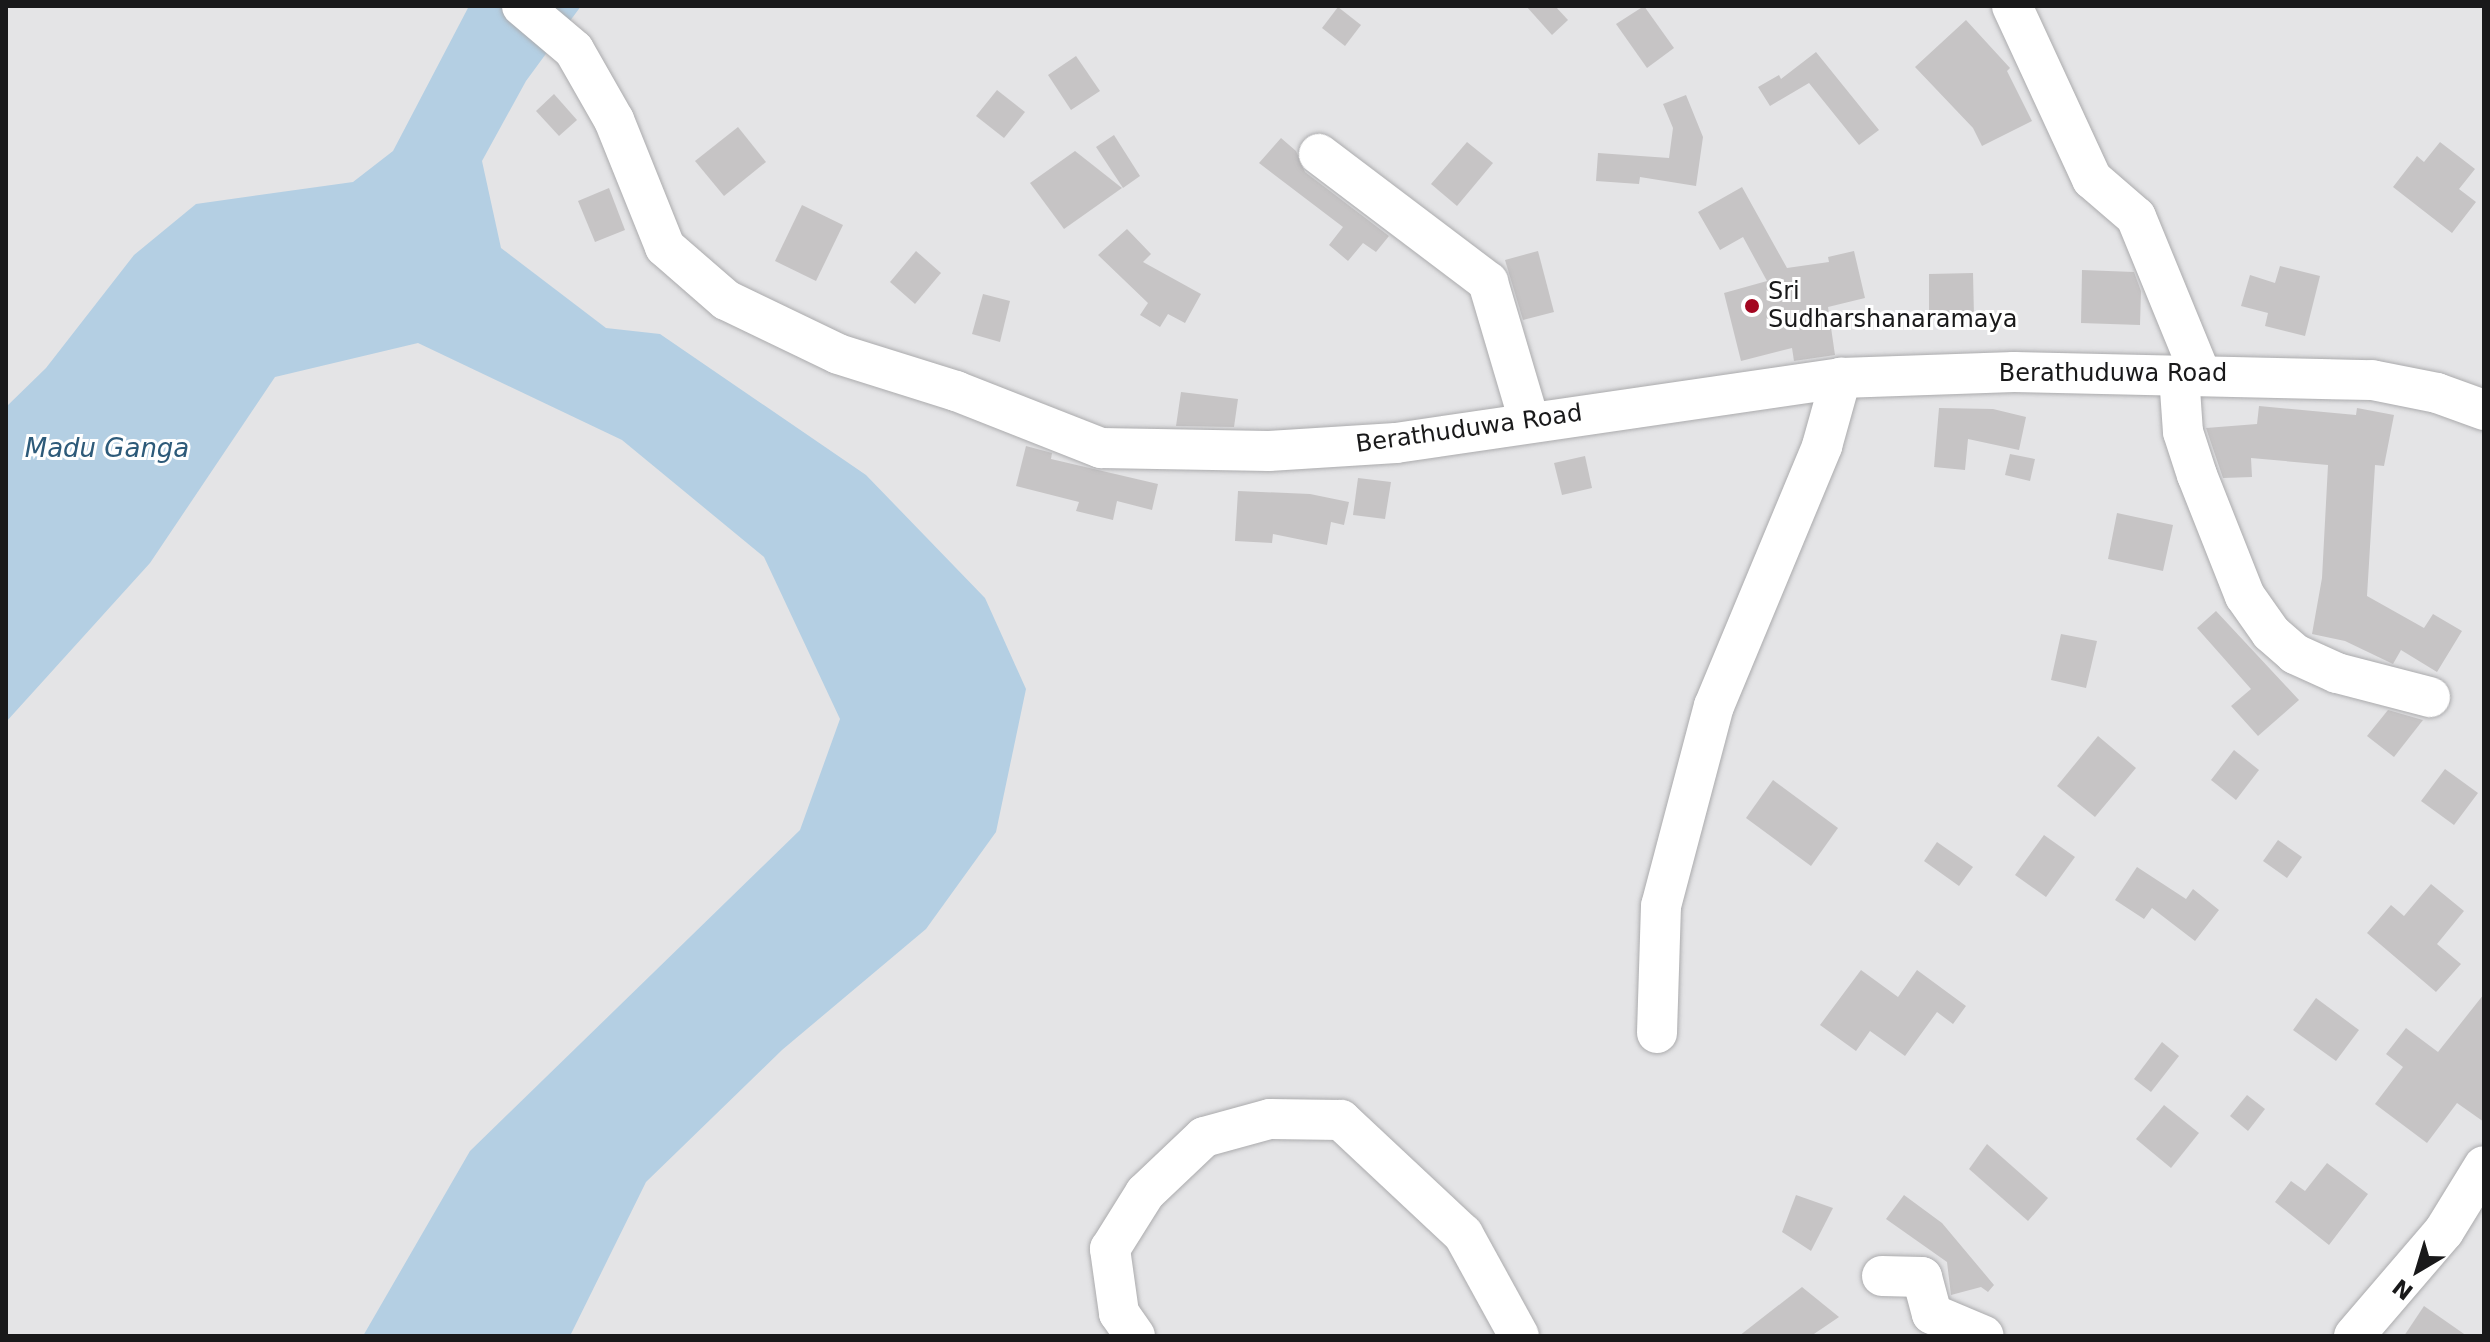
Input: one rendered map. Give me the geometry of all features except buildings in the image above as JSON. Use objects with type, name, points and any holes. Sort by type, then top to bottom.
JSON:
[{"type":"street","name":"Berathuduwa Road","points":[[522,6],[574,50],[614,120],[665,247],[726,300],[838,354],[956,391],[1101,448],[1269,451],[1396,443],[1529,420],[1841,378],[2014,372],[2372,380],[2437,393],[2484,410]]},
{"type":"street","points":[[2012,6],[2092,179],[2136,217],[2190,374],[2183,432],[2245,596],[2271,633],[2295,654],[2337,673],[2430,697]]},
{"type":"street","points":[[1319,154],[1488,282],[1529,420]]},
{"type":"street","points":[[1657,1033],[1661,906],[1714,706],[1822,446],[1841,378]]},
{"type":"street","points":[[1135,1336],[1119,1313],[1110,1249],[1145,1193],[1204,1137],[1284,1119],[1341,1120],[1463,1234],[1519,1336]]},
{"type":"street","points":[[2354,1336],[2444,1231],[2484,1166]]},
{"type":"street","points":[[1882,1276],[1922,1277],[1932,1314],[1984,1336]]},
{"type":"water","name":"Madu Ganga","points":[[469,6],[581,6],[526,81],[482,161],[501,248],[606,328],[660,334],[866,475],[985,598],[1026,689],[996,832],[926,929],[782,1050],[646,1182],[570,1336],[363,1336],[470,1151],[800,830],[840,719],[764,557],[622,440],[418,343],[275,377],[150,563],[6,722],[6,407],[46,368],[134,255],[196,204],[353,182],[393,151]]},
{"type":"place","name":"Sri Sudharshanaramaya","points":[[1752,306]]}]
